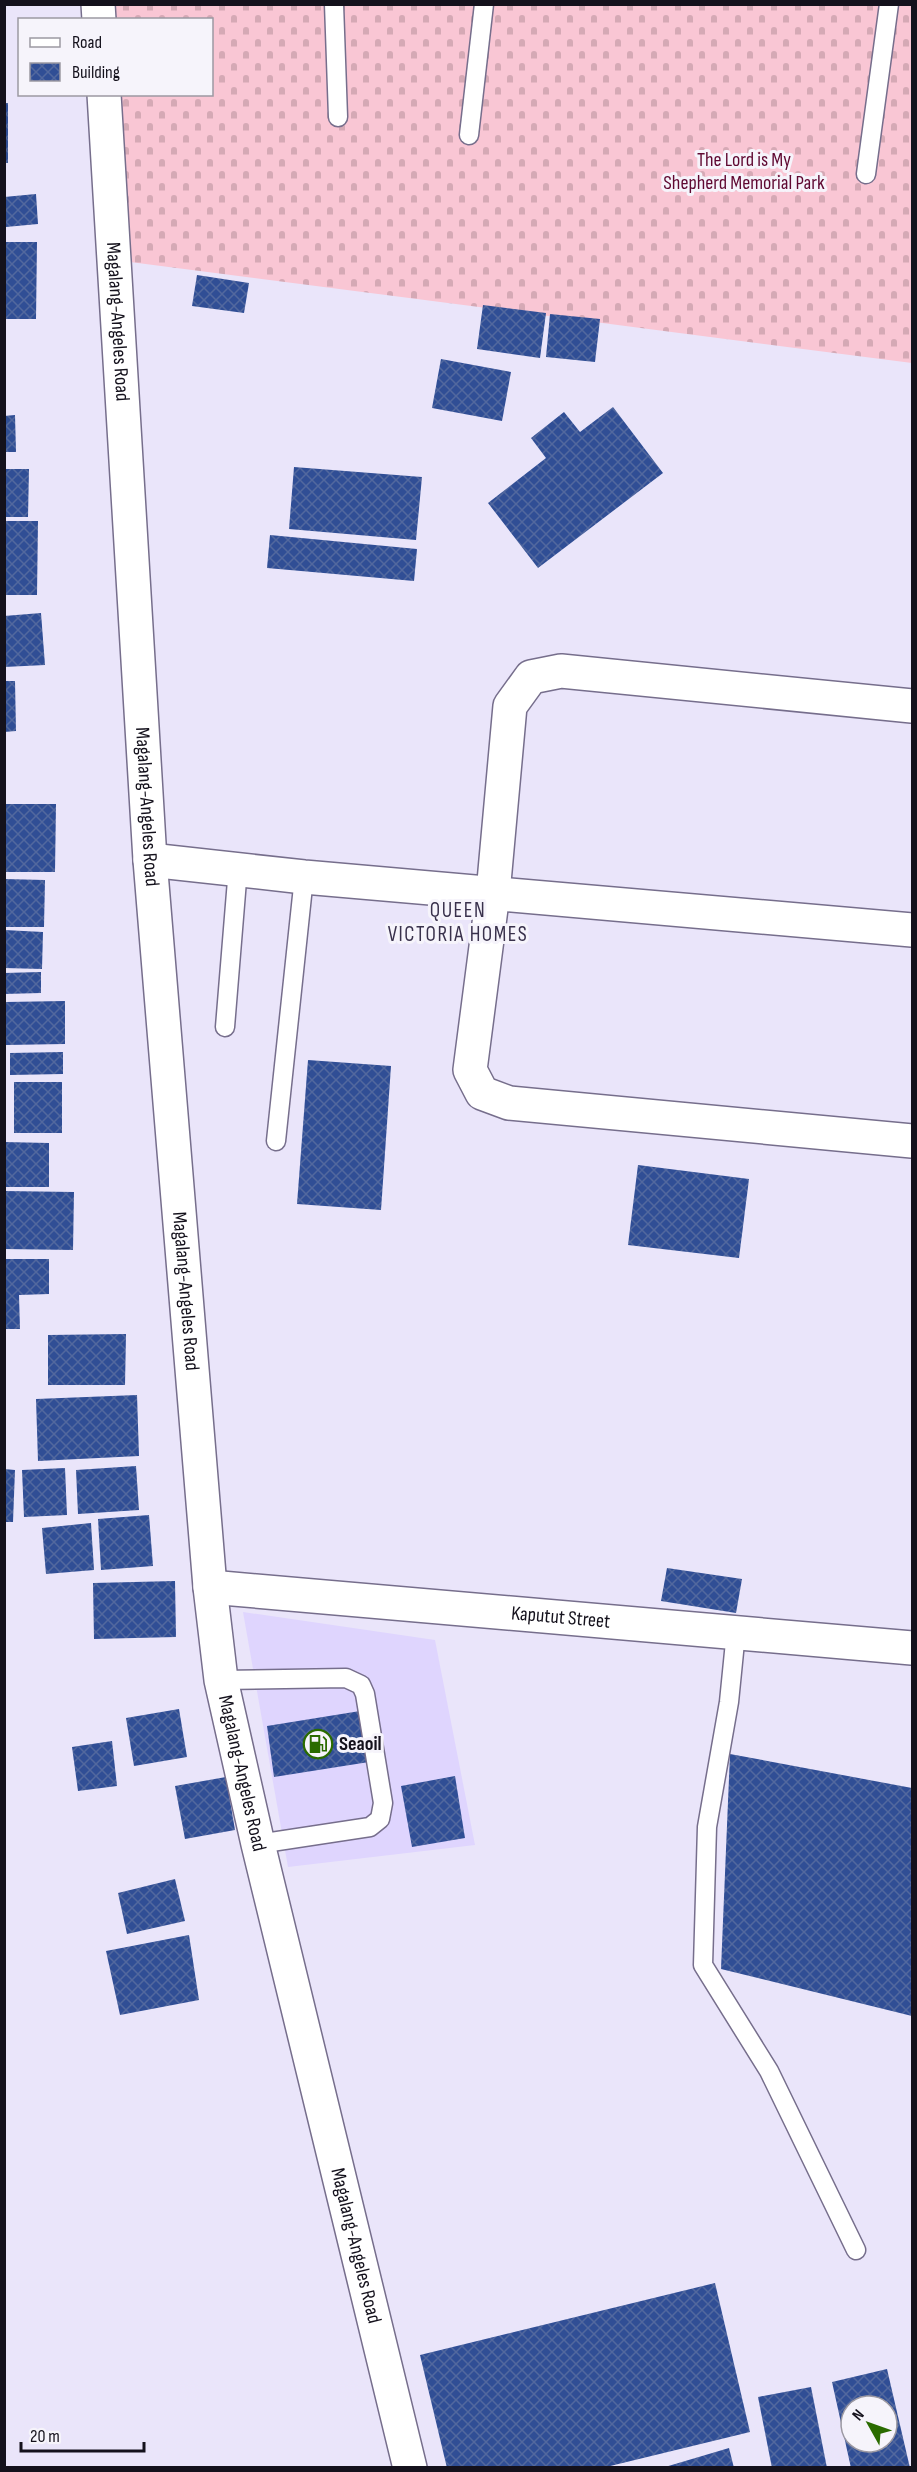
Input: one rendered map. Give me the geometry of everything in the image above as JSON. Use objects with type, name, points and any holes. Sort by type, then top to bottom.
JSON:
[{"type":"street","name":"Magalang-Angeles Road","points":[[104,96],[150,860],[210,1587],[221,1680],[258,1844],[410,2468]]},
{"type":"street","points":[[912,706],[561,671],[531,677],[510,706],[493,893],[470,1070],[482,1093],[509,1103],[912,1141]]},
{"type":"street","points":[[150,860],[304,877],[912,930]]},
{"type":"street","name":"Kaputut Street","points":[[210,1587],[912,1648]]},
{"type":"lane","points":[[334,4],[338,117]]},
{"type":"lane","points":[[469,135],[484,4]]},
{"type":"lane","points":[[866,174],[889,4]]},
{"type":"lane","points":[[225,1027],[238,868]]},
{"type":"lane","points":[[276,1141],[304,877]]},
{"type":"lane","points":[[736,1632],[729,1702],[707,1827],[703,1965],[769,2071],[856,2250]]},
{"type":"lane","points":[[221,1680],[346,1678],[361,1685],[365,1694],[382,1803],[380,1819],[370,1827],[258,1844]]},
{"type":"shaded area","points":[[243,1612],[435,1640],[475,1845],[288,1867]]},
{"type":"green space","name":"The Lord is My Shepherd Memorial Park","points":[[111,5],[912,5],[912,363],[130,262],[118,96],[213,96],[213,18],[112,18]]},
{"type":"building","points":[[4,103],[8,103],[8,163],[4,163]]},
{"type":"building","points":[[36,194],[38,224],[6,227],[4,197]]},
{"type":"building","points":[[5,242],[37,242],[36,319],[5,319]]},
{"type":"building","points":[[197,275],[249,283],[244,313],[192,306]]},
{"type":"building","points":[[483,305],[546,313],[540,358],[477,349]]},
{"type":"building","points":[[550,314],[600,319],[595,362],[546,357]]},
{"type":"building","points":[[441,359],[511,372],[502,421],[432,408]]},
{"type":"building","points":[[613,407],[663,473],[538,568],[488,503],[546,458],[531,438],[564,412],[580,432]]},
{"type":"building","points":[[15,415],[16,452],[4,452],[4,416]]},
{"type":"building","points":[[294,467],[422,477],[416,540],[289,529]]},
{"type":"building","points":[[4,469],[29,469],[28,517],[4,517]]},
{"type":"building","points":[[4,521],[38,521],[37,595],[4,595]]},
{"type":"building","points":[[270,535],[417,549],[414,581],[267,568]]},
{"type":"building","points":[[41,613],[45,665],[4,667],[4,616]]},
{"type":"building","points":[[4,681],[15,681],[16,731],[4,732]]},
{"type":"building","points":[[4,804],[56,804],[55,872],[4,872]]},
{"type":"building","points":[[4,879],[45,880],[44,927],[4,927]]},
{"type":"building","points":[[4,930],[43,932],[42,969],[4,968]]},
{"type":"building","points":[[41,972],[41,993],[4,994],[4,973]]},
{"type":"building","points":[[65,1001],[65,1044],[6,1045],[6,1002]]},
{"type":"building","points":[[63,1052],[63,1074],[10,1075],[10,1053]]},
{"type":"building","points":[[308,1060],[391,1066],[381,1210],[297,1204]]},
{"type":"building","points":[[14,1082],[62,1082],[62,1133],[14,1133]]},
{"type":"building","points":[[4,1142],[49,1143],[49,1187],[4,1187]]},
{"type":"building","points":[[638,1165],[749,1179],[739,1258],[628,1245]]},
{"type":"building","points":[[4,1191],[74,1192],[73,1250],[4,1249]]},
{"type":"building","points":[[4,1259],[49,1259],[49,1294],[19,1295],[20,1329],[4,1329]]},
{"type":"building","points":[[126,1334],[125,1385],[48,1385],[48,1335]]},
{"type":"building","points":[[137,1395],[139,1456],[38,1461],[36,1399]]},
{"type":"building","points":[[136,1466],[139,1510],[78,1514],[76,1470]]},
{"type":"building","points":[[65,1468],[67,1515],[24,1517],[22,1470]]},
{"type":"building","points":[[4,1469],[15,1470],[13,1522],[4,1522]]},
{"type":"building","points":[[149,1515],[153,1566],[101,1570],[98,1519]]},
{"type":"building","points":[[91,1523],[94,1570],[46,1574],[42,1528]]},
{"type":"building","points":[[667,1568],[742,1579],[736,1613],[661,1601]]},
{"type":"building","points":[[175,1581],[176,1637],[94,1639],[93,1583]]},
{"type":"building","points":[[179,1709],[187,1757],[134,1766],[126,1718]]},
{"type":"building","name":"Seaoil","points":[[360,1711],[369,1762],[274,1777],[267,1726]]},
{"type":"building","points":[[112,1741],[117,1786],[78,1791],[72,1747]]},
{"type":"building","points":[[730,1754],[912,1788],[912,2016],[721,1969]]},
{"type":"building","points":[[455,1776],[465,1838],[412,1847],[401,1786]]},
{"type":"building","points":[[226,1777],[235,1830],[185,1839],[175,1786]]},
{"type":"building","points":[[175,1879],[185,1921],[127,1934],[118,1893]]},
{"type":"building","points":[[189,1935],[199,2000],[120,2015],[106,1951]]},
{"type":"building","points":[[715,2283],[750,2432],[602,2468],[447,2468],[420,2355]]},
{"type":"building","points":[[887,2369],[893,2394],[839,2394],[839,2414],[832,2382]]},
{"type":"building","points":[[811,2387],[827,2468],[772,2468],[758,2397]]},
{"type":"building","points":[[899,2421],[910,2468],[851,2468],[848,2454],[899,2454]]},
{"type":"building","points":[[729,2448],[734,2468],[665,2468],[665,2467]]},
{"type":"place","name":"Seaoil","points":[[318,1744]]},
{"type":"district","name":"QUEEN VICTORIA HOMES","points":[[458,922]]}]
